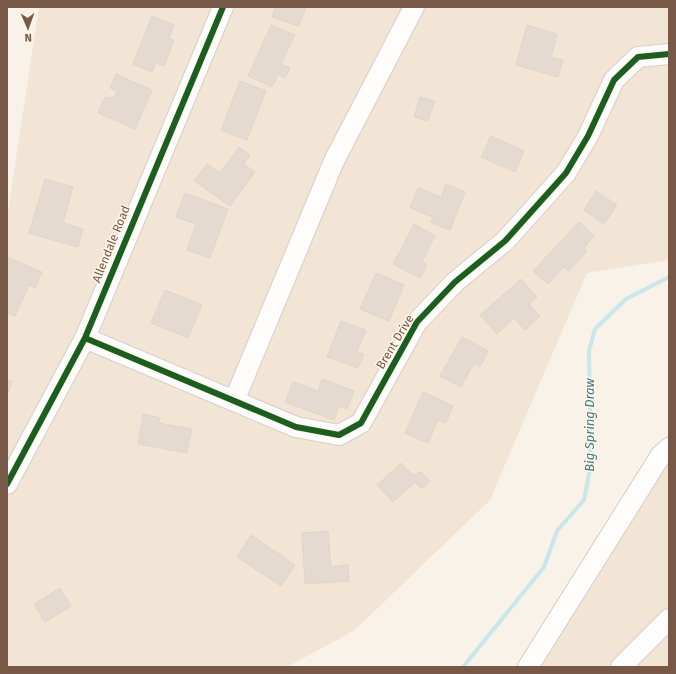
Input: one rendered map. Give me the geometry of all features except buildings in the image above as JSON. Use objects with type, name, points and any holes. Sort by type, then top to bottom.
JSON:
[{"type":"street","name":"Allendale Road","points":[[7,484],[85,338],[223,7]]},
{"type":"street","points":[[234,401],[334,161],[414,7]]},
{"type":"street","name":"Brent Drive","points":[[85,338],[296,427],[339,435],[361,423],[417,322],[455,282],[504,241],[566,173],[588,136],[614,80],[638,56],[669,54]]},
{"type":"street","points":[[528,667],[661,455],[669,448]]},
{"type":"street","points":[[621,667],[669,619]]},
{"type":"shaded area","points":[[39,7],[669,7],[669,260],[587,273],[490,500],[355,630],[287,667],[7,667],[7,218]]},
{"type":"shaded area","points":[[669,434],[669,667],[523,667],[652,449]]},
{"type":"waterway","name":"Big Spring Draw","points":[[463,667],[544,567],[557,531],[584,500],[591,464],[589,351],[595,329],[626,299],[669,277]]},
{"type":"cycle path","points":[[7,484],[85,338],[223,7]]},
{"type":"cycle path","points":[[85,338],[296,427],[339,435],[361,423],[417,322],[455,282],[505,241],[566,173],[588,136],[614,80],[638,57],[669,54]]}]
